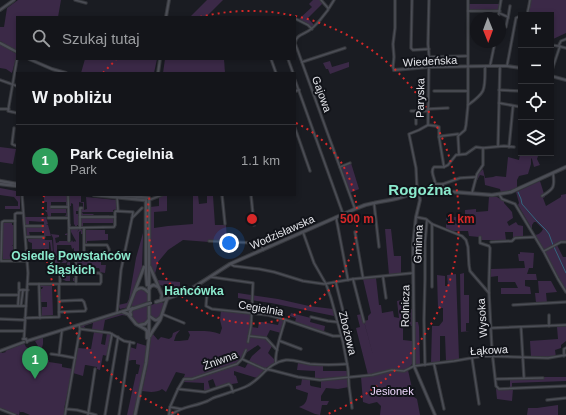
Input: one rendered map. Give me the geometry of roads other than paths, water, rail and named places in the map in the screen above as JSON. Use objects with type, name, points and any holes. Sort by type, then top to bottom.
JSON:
[{"type":"main road","name":"Wodzisławska","points":[[131,309],[180,294],[195,287],[230,264],[355,209],[374,203],[395,199],[418,191],[492,195],[511,192],[566,167]]},
{"type":"main road","points":[[0,183],[16,185]]},
{"type":"main road","points":[[118,196],[138,198],[147,197]]},
{"type":"main road","points":[[132,318],[130,314],[131,303],[147,262],[147,197]]},
{"type":"main road","points":[[135,415],[145,371],[149,338],[148,291],[146,276],[147,197]]},
{"type":"main road","points":[[138,198],[146,207]]},
{"type":"main road","points":[[147,262],[158,288],[162,295],[167,298],[162,316],[149,338]]},
{"type":"main road","points":[[148,291],[151,286],[154,285],[158,288]]},
{"type":"main road","points":[[135,291],[142,288],[148,291]]},
{"type":"main road","points":[[162,295],[161,300],[164,302],[164,305]]},
{"type":"main road","points":[[123,312],[128,314],[135,323],[146,330],[148,344]]},
{"type":"main road","points":[[149,318],[155,320],[162,316]]},
{"type":"main road","points":[[139,325],[145,324],[149,318]]},
{"type":"street","points":[[0,10],[14,0]]},
{"type":"street","points":[[75,0],[86,3]]},
{"type":"street","points":[[166,16],[169,0]]},
{"type":"street","points":[[320,0],[329,8]]},
{"type":"street","name":"Gajowa","points":[[296,38],[312,29],[334,0]]},
{"type":"street","points":[[394,70],[395,0]]},
{"type":"street","points":[[412,0],[411,48],[413,50],[429,49]]},
{"type":"street","name":"Paryska","points":[[428,125],[429,0]]},
{"type":"street","points":[[439,137],[460,134],[465,130],[468,106],[468,0]]},
{"type":"street","points":[[468,11],[499,12],[501,0]]},
{"type":"street","points":[[528,12],[530,0]]},
{"type":"street","points":[[506,27],[510,6]]},
{"type":"street","points":[[506,15],[508,18]]},
{"type":"street","points":[[508,66],[516,18],[518,17]]},
{"type":"street","points":[[296,19],[308,25],[312,29]]},
{"type":"street","points":[[554,64],[561,41],[566,39]]},
{"type":"street","points":[[0,43],[16,51]]},
{"type":"street","points":[[554,45],[566,48]]},
{"type":"street","name":"Gajowa","points":[[296,46],[355,209]]},
{"type":"street","points":[[302,62],[345,48]]},
{"type":"street","points":[[490,66],[493,48]]},
{"type":"street","points":[[429,57],[468,56]]},
{"type":"street","points":[[9,109],[17,60]]},
{"type":"street","points":[[31,60],[62,72]]},
{"type":"street","points":[[158,72],[160,60]]},
{"type":"street","points":[[271,60],[276,72]]},
{"type":"street","points":[[288,60],[292,72]]},
{"type":"street","points":[[468,106],[483,92],[485,86],[486,66]]},
{"type":"street","points":[[498,146],[500,66]]},
{"type":"street","name":"Wiedeńska","points":[[394,70],[429,67],[508,66],[518,68]]},
{"type":"street","points":[[554,76],[566,80]]},
{"type":"street","points":[[0,80],[16,86]]},
{"type":"street","points":[[296,82],[343,214]]},
{"type":"street","points":[[499,90],[518,91]]},
{"type":"street","points":[[434,91],[467,91]]},
{"type":"street","points":[[499,103],[518,107]]},
{"type":"street","points":[[509,146],[513,106]]},
{"type":"street","points":[[0,108],[9,109],[9,112],[16,113]]},
{"type":"street","points":[[411,111],[448,108]]},
{"type":"street","points":[[416,111],[416,124]]},
{"type":"street","points":[[418,191],[416,168],[409,134],[428,125],[438,126],[444,167]]},
{"type":"street","points":[[14,128],[12,144],[16,146]]},
{"type":"street","points":[[296,131],[310,171]]},
{"type":"street","points":[[430,191],[435,181],[432,168],[436,166],[444,167],[448,165],[458,154],[458,138],[460,134]]},
{"type":"street","points":[[458,154],[466,154],[476,147],[514,147]]},
{"type":"street","points":[[472,194],[477,174],[483,165],[483,148]]},
{"type":"street","points":[[340,167],[350,163]]},
{"type":"street","points":[[542,196],[553,188],[553,173]]},
{"type":"street","points":[[434,184],[443,184],[460,178],[476,177]]},
{"type":"street","points":[[443,184],[443,192]]},
{"type":"street","name":"Rolnicza","points":[[418,191],[420,200],[416,217],[413,245],[414,366],[435,415]]},
{"type":"street","points":[[499,194],[502,199],[515,204],[566,292]]},
{"type":"street","points":[[22,196],[28,261],[28,290],[24,332],[25,340]]},
{"type":"street","points":[[68,196],[69,241]]},
{"type":"street","points":[[69,228],[114,227],[115,211],[118,211],[118,196]]},
{"type":"street","points":[[138,198],[155,198],[160,196]]},
{"type":"street","points":[[222,196],[225,224]]},
{"type":"street","points":[[251,196],[254,225]]},
{"type":"street","points":[[374,203],[379,247]]},
{"type":"street","points":[[51,207],[68,207]]},
{"type":"street","points":[[80,228],[80,208],[82,208]]},
{"type":"street","points":[[132,218],[142,208]]},
{"type":"street","points":[[117,313],[121,270],[132,218],[132,212],[118,211]]},
{"type":"street","points":[[15,261],[16,213],[23,213]]},
{"type":"street","points":[[80,217],[115,217]]},
{"type":"street","points":[[336,217],[348,280]]},
{"type":"street","name":"Wysoka","points":[[416,217],[424,218],[432,224],[460,235],[465,239],[468,246],[470,269],[489,293],[496,379]]},
{"type":"street","points":[[48,218],[68,218]]},
{"type":"street","name":"Gminna","points":[[425,365],[425,242],[427,220]]},
{"type":"street","points":[[15,221],[2,222],[1,262],[28,261]]},
{"type":"street","points":[[432,224],[432,287]]},
{"type":"street","points":[[24,226],[43,226]]},
{"type":"street","points":[[84,228],[84,257]]},
{"type":"street","name":"Zbożowa","points":[[302,232],[314,263],[326,284],[331,298],[347,364],[352,408]]},
{"type":"street","points":[[355,232],[363,278]]},
{"type":"street","points":[[25,237],[44,237]]},
{"type":"street","points":[[480,237],[480,243],[489,246],[490,248],[489,293]]},
{"type":"street","points":[[491,242],[512,240],[515,238],[535,237]]},
{"type":"street","points":[[209,241],[257,243],[261,244],[263,250]]},
{"type":"street","points":[[544,252],[561,242],[566,242]]},
{"type":"street","points":[[77,260],[84,257],[107,256],[110,254],[107,245],[85,245]]},
{"type":"street","points":[[72,256],[77,260]]},
{"type":"street","points":[[76,284],[77,260]]},
{"type":"street","points":[[230,264],[234,266],[274,272],[303,281],[326,284],[353,279],[413,273]]},
{"type":"street","points":[[0,319],[58,317],[60,268]]},
{"type":"street","points":[[28,284],[100,284],[101,275],[98,273],[76,273]]},
{"type":"street","points":[[211,276],[213,278],[253,283],[251,326],[248,342]]},
{"type":"street","points":[[383,276],[386,298]]},
{"type":"street","points":[[353,279],[364,322]]},
{"type":"street","points":[[335,282],[349,335]]},
{"type":"street","points":[[18,305],[18,295],[20,290],[19,283]]},
{"type":"street","points":[[40,284],[40,318]]},
{"type":"street","name":"Cegielnia","points":[[195,287],[197,289],[205,290],[207,293],[206,306],[210,308],[268,315],[333,336],[341,336]]},
{"type":"street","points":[[20,290],[28,290]]},
{"type":"street","points":[[21,305],[23,290]]},
{"type":"street","points":[[0,295],[18,295]]},
{"type":"street","points":[[59,301],[82,300],[86,309],[85,311],[59,312]]},
{"type":"street","points":[[513,305],[566,302]]},
{"type":"street","points":[[0,306],[26,306]]},
{"type":"street","name":"Wodzisławska","points":[[0,351],[25,340],[131,309]]},
{"type":"street","name":"Wodzisławska","points":[[117,313],[131,309]]},
{"type":"street","points":[[549,315],[549,326]]},
{"type":"street","points":[[162,316],[184,323]]},
{"type":"street","points":[[311,317],[328,322],[337,322]]},
{"type":"street","points":[[276,363],[275,359],[277,350],[286,320]]},
{"type":"street","points":[[65,415],[80,329],[79,325]]},
{"type":"street","points":[[492,328],[566,325]]},
{"type":"street","points":[[521,327],[524,378]]},
{"type":"street","points":[[80,329],[112,334],[124,341],[134,343]]},
{"type":"street","points":[[59,355],[62,330]]},
{"type":"street","points":[[0,331],[24,332]]},
{"type":"street","points":[[107,360],[112,334]]},
{"type":"street","points":[[249,336],[266,338],[277,350]]},
{"type":"street","points":[[105,415],[118,337]]},
{"type":"street","points":[[280,341],[301,349]]},
{"type":"street","points":[[119,415],[130,342]]},
{"type":"street","points":[[565,355],[563,351],[566,348]]},
{"type":"street","points":[[242,359],[246,350]]},
{"type":"street","points":[[51,354],[75,358]]},
{"type":"street","name":"Łąkowa","points":[[414,366],[484,356],[548,358],[565,355]]},
{"type":"street","points":[[472,358],[479,404]]},
{"type":"street","name":"Żniwna","points":[[178,389],[184,379],[192,379],[237,364],[242,359],[264,369],[312,380],[349,377]]},
{"type":"street","points":[[170,415],[181,409],[204,403],[249,385],[276,363],[288,360],[312,364],[347,364]]},
{"type":"street","points":[[434,364],[444,409]]},
{"type":"street","points":[[349,377],[372,375],[392,370],[404,371],[414,366]]},
{"type":"street","points":[[88,414],[95,369]]},
{"type":"street","points":[[543,378],[496,379],[496,386],[499,388],[566,386]]},
{"type":"street","points":[[170,415],[170,407],[178,389],[205,392],[229,384],[233,392]]},
{"type":"street","points":[[547,400],[566,398]]},
{"type":"street","points":[[170,407],[181,409]]},
{"type":"street","points":[[0,409],[15,415]]},
{"type":"street","points":[[66,409],[96,415]]},
{"type":"waterway","points":[[518,192],[522,204],[546,230],[553,245]]},
{"type":"waterway","points":[[554,247],[566,273]]},
{"type":"place","name":"Park Cegielnia","points":[[35,379]]},
{"type":"district","name":"Rogoźna","points":[[420,189]]},
{"type":"district","name":"Osiedle Powstańców Śląskich","points":[[71,263]]},
{"type":"district","name":"Hańcówka","points":[[194,291]]},
{"type":"park label","name":"Jesionek","points":[[392,391]]}]
